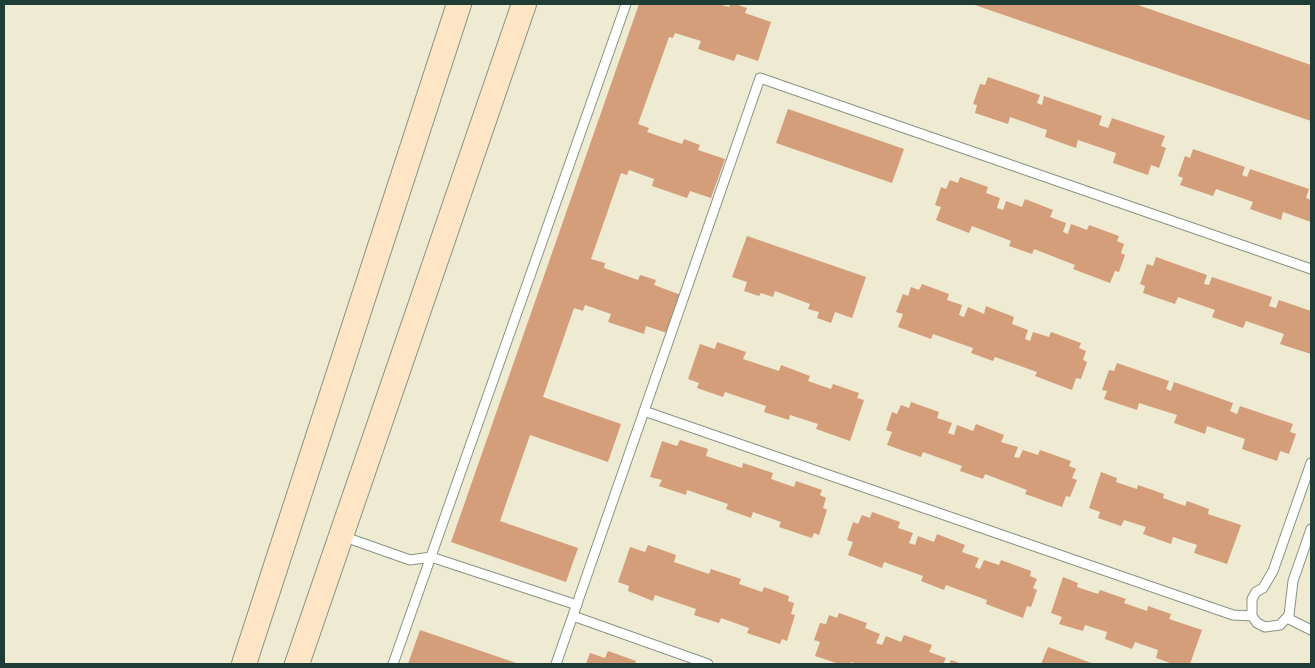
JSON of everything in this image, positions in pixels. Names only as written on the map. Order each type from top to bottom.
[{"type":"main road","points":[[244,664],[459,4]]},
{"type":"main road","points":[[298,664],[524,4]]},
{"type":"lane","points":[[393,664],[626,4]]},
{"type":"lane","points":[[556,664],[760,78],[1311,269]]},
{"type":"lane","points":[[644,411],[1233,615],[1252,616]]},
{"type":"lane","points":[[1311,462],[1273,571],[1263,588],[1256,592],[1252,600],[1250,607],[1252,616],[1257,623],[1265,627],[1280,625],[1287,618],[1291,608],[1293,581],[1311,529]]},
{"type":"lane","points":[[342,536],[410,560],[431,557],[577,605]]},
{"type":"lane","points":[[573,616],[708,664]]},
{"type":"lane","points":[[1287,618],[1311,630]]},
{"type":"building","points":[[639,4],[718,4],[729,7],[730,4],[735,4],[747,8],[745,13],[771,22],[758,61],[737,54],[734,61],[698,49],[701,41],[675,33],[673,38],[669,37],[638,124],[649,128],[647,132],[682,144],[684,139],[700,145],[698,150],[725,159],[711,198],[690,191],[687,198],[652,186],[654,179],[629,170],[627,175],[621,173],[591,259],[605,263],[604,268],[638,280],[640,275],[656,280],[654,285],[681,295],[667,333],[646,326],[644,334],[608,322],[611,314],[585,305],[583,311],[574,308],[543,397],[621,424],[608,462],[530,435],[500,521],[578,548],[566,582],[451,542]]},
{"type":"building","points":[[972,4],[1135,4],[1311,65],[1311,121]]},
{"type":"building","points":[[988,77],[1040,95],[1037,103],[1042,105],[1044,96],[1102,116],[1099,125],[1108,128],[1112,118],[1165,136],[1161,146],[1166,148],[1159,168],[1151,165],[1148,175],[1113,163],[1116,153],[1078,140],[1076,148],[1045,137],[1047,130],[1010,117],[1008,124],[975,113],[977,105],[973,104],[980,84],[985,85]]},
{"type":"building","points":[[788,109],[904,149],[892,183],[776,143]]},
{"type":"building","points":[[1193,149],[1245,167],[1242,175],[1247,177],[1250,169],[1309,189],[1306,198],[1311,200],[1311,222],[1283,212],[1281,220],[1250,209],[1253,202],[1216,189],[1213,196],[1180,185],[1183,178],[1178,176],[1185,156],[1190,158]]},
{"type":"building","points":[[960,177],[988,187],[986,193],[1000,198],[997,208],[1003,210],[1006,201],[1022,207],[1025,199],[1053,210],[1050,217],[1066,223],[1063,232],[1068,234],[1071,224],[1087,230],[1089,225],[1119,236],[1117,241],[1124,244],[1121,253],[1125,255],[1119,272],[1115,271],[1110,283],[1073,269],[1075,265],[1034,249],[1032,254],[1009,246],[1011,241],[972,226],[969,233],[936,220],[941,207],[935,205],[941,187],[946,189],[950,180],[958,183]]},
{"type":"building","points":[[747,236],[866,277],[852,318],[835,312],[831,323],[817,318],[819,312],[808,309],[810,304],[775,291],[773,297],[761,293],[759,296],[744,291],[747,282],[732,277]]},
{"type":"building","points":[[1156,257],[1207,275],[1204,284],[1209,285],[1212,277],[1272,297],[1269,306],[1276,308],[1279,300],[1311,311],[1311,354],[1280,344],[1284,334],[1246,321],[1243,328],[1212,317],[1215,310],[1178,297],[1175,304],[1143,293],[1145,286],[1140,284],[1147,264],[1153,266]]},
{"type":"building","points":[[922,284],[949,294],[947,300],[962,305],[959,315],[964,317],[968,307],[984,314],[986,306],[1014,317],[1012,324],[1028,330],[1025,339],[1030,341],[1033,332],[1049,337],[1051,332],[1081,343],[1079,348],[1086,351],[1083,360],[1087,362],[1081,379],[1076,378],[1072,390],[1035,376],[1037,372],[995,357],[993,361],[971,353],[973,348],[933,334],[931,339],[898,327],[903,314],[896,312],[903,294],[908,296],[911,287],[919,290]]},
{"type":"building","points":[[717,342],[746,352],[743,359],[779,371],[781,365],[810,376],[808,381],[831,389],[833,384],[859,393],[857,398],[864,400],[850,441],[816,429],[818,424],[790,415],[789,420],[764,412],[766,406],[725,392],[723,397],[697,388],[699,383],[688,379],[700,344],[715,349]]},
{"type":"building","points":[[1117,363],[1169,381],[1166,389],[1171,391],[1174,382],[1233,403],[1230,411],[1237,414],[1240,406],[1293,424],[1290,432],[1296,434],[1289,454],[1280,451],[1277,461],[1242,449],[1245,439],[1207,426],[1205,434],[1174,423],[1177,415],[1139,403],[1137,410],[1104,399],[1107,391],[1102,390],[1109,370],[1114,371]]},
{"type":"building","points":[[911,402],[939,412],[937,418],[952,423],[948,433],[954,435],[957,425],[973,431],[976,424],[1004,435],[1001,442],[1018,447],[1014,457],[1019,458],[1023,450],[1038,455],[1040,450],[1071,461],[1069,466],[1076,469],[1072,478],[1077,480],[1070,497],[1066,496],[1062,507],[1025,494],[1027,490],[985,474],[983,479],[960,471],[962,466],[923,452],[921,457],[887,445],[892,432],[886,430],[892,412],[897,414],[901,405],[909,408]]},
{"type":"building","points":[[680,440],[708,449],[706,456],[742,468],[743,463],[773,473],[771,479],[794,487],[796,481],[822,490],[820,495],[826,498],[823,508],[827,510],[819,535],[814,533],[812,538],[779,527],[781,522],[753,512],[751,518],[726,509],[728,504],[687,490],[686,495],[659,486],[662,480],[650,477],[662,441],[677,446]]},
{"type":"building","points":[[1101,472],[1117,478],[1116,482],[1137,489],[1138,485],[1164,494],[1163,498],[1185,506],[1187,501],[1209,509],[1208,514],[1241,525],[1227,564],[1194,553],[1197,545],[1173,537],[1171,544],[1143,534],[1146,527],[1124,520],[1121,526],[1098,518],[1100,512],[1089,508]]},
{"type":"building","points":[[872,512],[900,522],[898,528],[913,533],[909,543],[915,545],[918,536],[934,542],[937,534],[965,545],[962,552],[979,558],[975,567],[980,569],[984,560],[999,565],[1001,560],[1031,571],[1030,576],[1037,579],[1033,588],[1037,590],[1031,607],[1027,606],[1023,618],[986,604],[987,600],[946,585],[944,590],[921,581],[923,576],[884,562],[882,568],[848,555],[853,542],[847,540],[853,522],[858,524],[862,515],[870,518]]},
{"type":"building","points":[[648,545],[676,555],[674,562],[709,574],[711,569],[741,579],[739,584],[762,592],[764,587],[789,596],[788,601],[794,603],[791,614],[795,615],[787,641],[782,639],[780,644],[747,633],[749,628],[721,618],[719,623],[694,615],[696,609],[655,595],[653,601],[628,591],[629,586],[618,582],[630,547],[645,552]]},
{"type":"building","points":[[1063,577],[1078,583],[1077,587],[1098,594],[1100,590],[1126,599],[1124,603],[1147,611],[1148,606],[1171,614],[1169,619],[1202,630],[1190,664],[1173,664],[1156,658],[1158,650],[1135,642],[1132,649],[1105,639],[1107,632],[1085,625],[1083,631],[1059,624],[1062,617],[1051,613]]},
{"type":"building","points":[[839,613],[867,623],[865,628],[880,634],[876,643],[882,645],[886,636],[901,642],[904,635],[932,645],[929,652],[946,658],[943,664],[857,664],[851,662],[850,664],[839,664],[815,656],[820,642],[814,640],[820,623],[826,624],[829,615],[837,618]]},
{"type":"building","points":[[420,630],[519,664],[408,664]]},
{"type":"building","points":[[1048,647],[1094,664],[1041,664]]},
{"type":"building","points":[[608,651],[636,661],[635,664],[586,664],[590,653],[605,658]]},
{"type":"building","points":[[951,660],[962,664],[949,664]]}]
